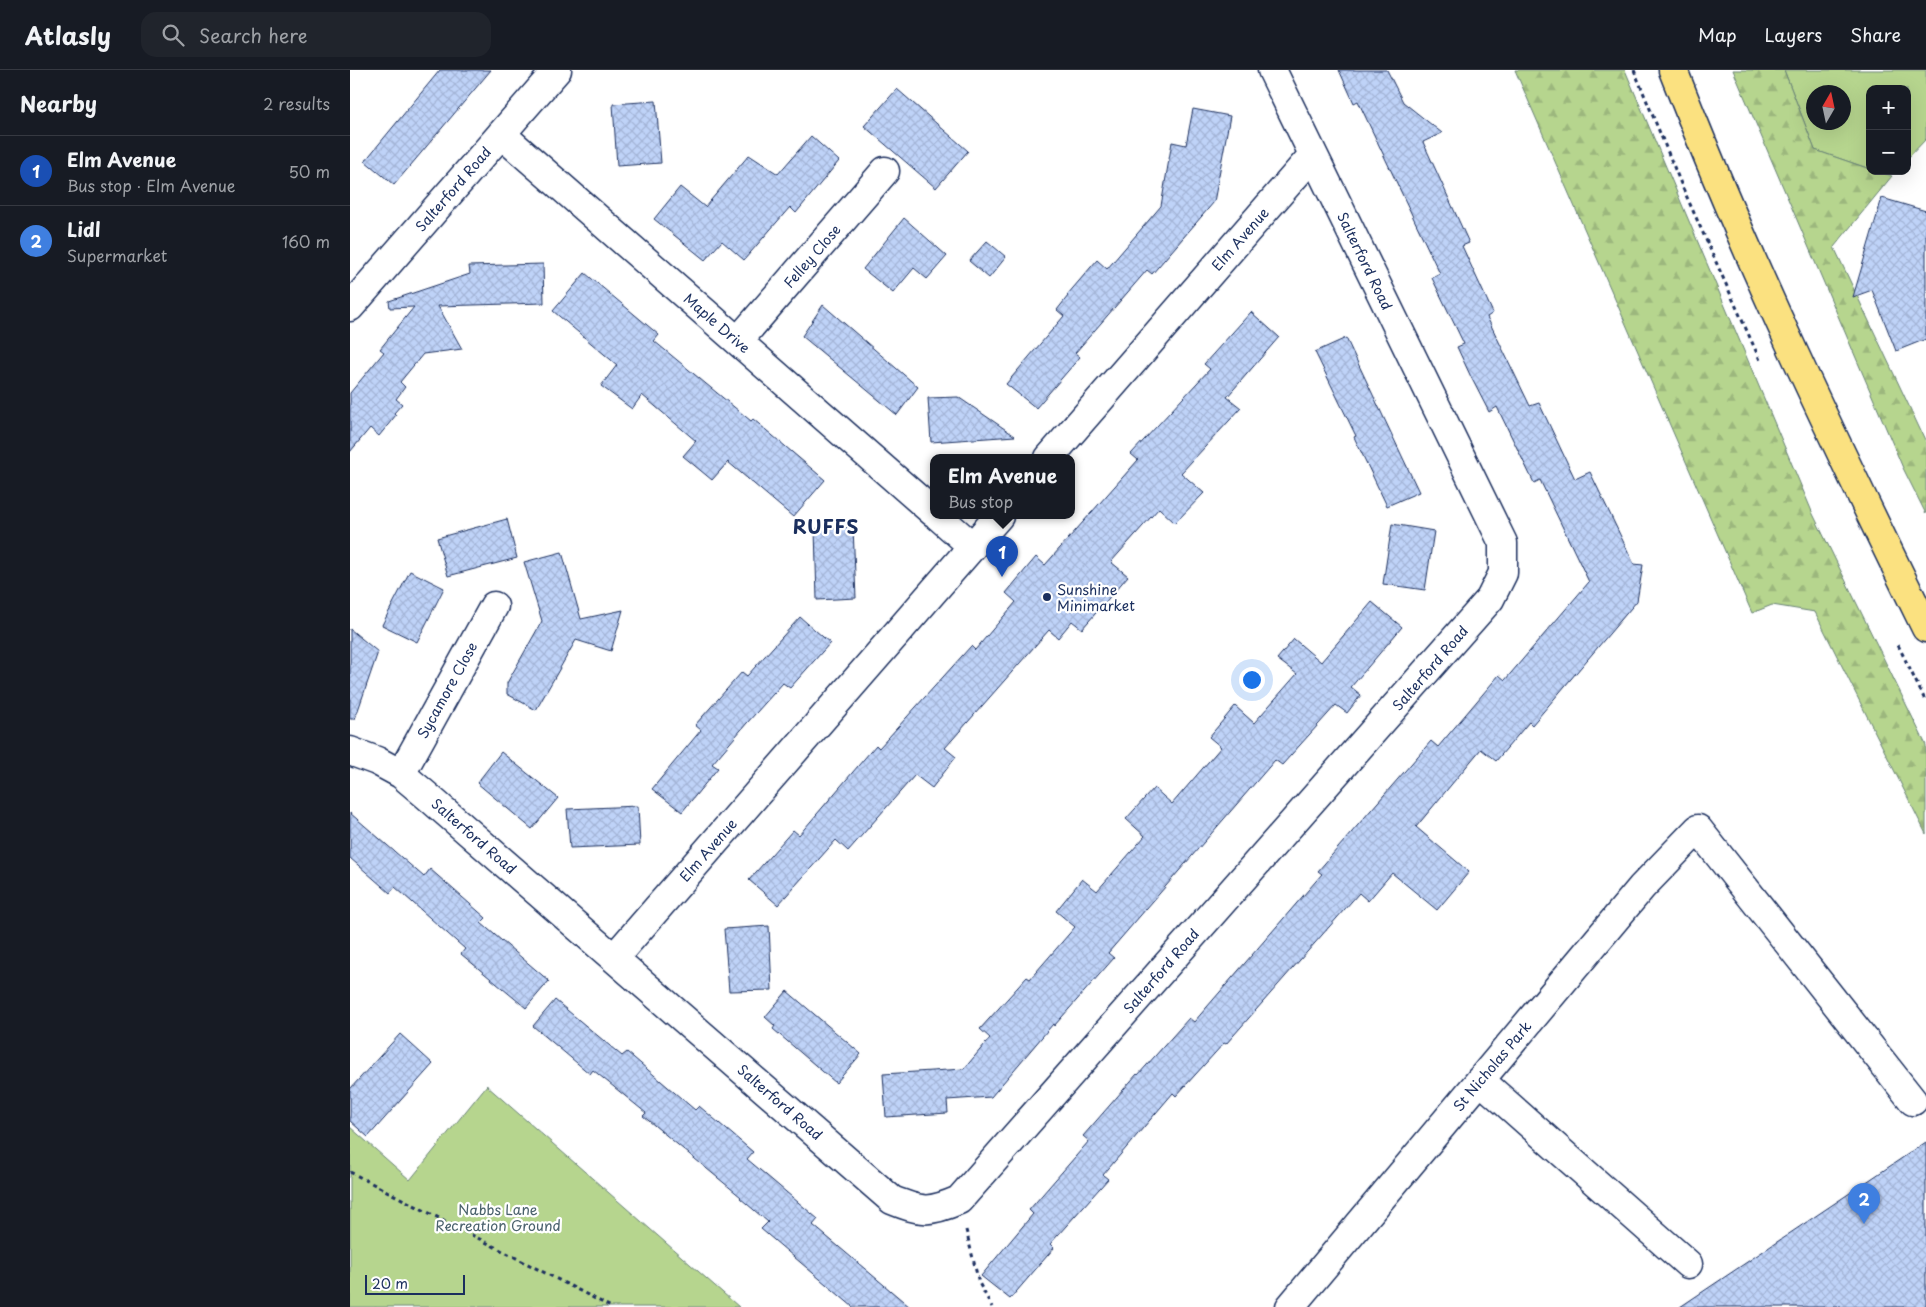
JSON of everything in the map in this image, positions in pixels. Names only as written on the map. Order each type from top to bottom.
[{"type":"main road","points":[[1673,70],[1707,157],[1836,445],[1926,628]]},
{"type":"street","name":"Salterford Road","points":[[350,307],[557,70]]},
{"type":"street","name":"Salterford Road","points":[[350,751],[377,761],[401,774],[892,1200],[917,1210],[938,1210],[959,1200],[1490,599],[1503,573],[1503,543],[1272,70]]},
{"type":"street","name":"Maple Drive","points":[[501,134],[930,509]]},
{"type":"street","name":"Elm Avenue","points":[[1052,454],[1313,155]]},
{"type":"street","name":"Felley Close","points":[[738,341],[885,171]]},
{"type":"street","points":[[941,519],[972,546]]},
{"type":"street","name":"Elm Avenue","points":[[614,958],[996,519]]},
{"type":"street","name":"Sycamore Close","points":[[401,774],[494,606]]},
{"type":"street","name":"St Nicholas Park","points":[[1294,1306],[1642,886],[1698,829],[1913,1101]]},
{"type":"street","points":[[1480,1080],[1688,1264]]},
{"type":"path","points":[[350,1172],[611,1307]]},
{"type":"path","points":[[959,1200],[979,1283],[992,1307]]},
{"type":"green space","points":[[1515,70],[1625,70],[1813,514],[1926,745],[1926,834],[1815,612],[1772,605],[1752,613]]},
{"type":"green space","points":[[1733,70],[1784,70],[1815,150],[1866,168],[1866,175],[1892,176],[1834,247],[1926,442],[1926,514],[1903,468]]},
{"type":"green space","points":[[1784,70],[1926,70],[1926,139],[1911,155],[1911,85],[1866,85],[1866,168],[1815,150],[1807,130],[1851,130],[1851,85],[1806,85],[1806,127]]},
{"type":"green space","name":"Nabbs Lane Recreation Ground","points":[[487,1085],[739,1307],[350,1307],[350,1127],[410,1180]]},
{"type":"building","points":[[440,70],[491,70],[394,185],[365,161]]},
{"type":"building","points":[[1339,70],[1387,70],[1403,102],[1442,133],[1423,142],[1469,243],[1462,246],[1493,313],[1487,317],[1530,406],[1539,403],[1575,479],[1590,472],[1634,564],[1643,565],[1637,601],[1532,725],[1529,722],[1496,761],[1481,749],[1416,827],[1469,872],[1437,910],[1392,873],[1368,901],[1359,893],[1226,1044],[1224,1043],[1176,1096],[1173,1093],[1103,1175],[1108,1179],[1050,1244],[1054,1248],[1010,1299],[981,1276],[1033,1214],[1029,1210],[1089,1141],[1083,1136],[1189,1018],[1194,1022],[1322,874],[1318,871],[1431,741],[1438,747],[1499,675],[1505,680],[1589,582],[1540,480],[1534,483],[1497,407],[1489,412],[1471,377],[1457,347],[1464,344],[1432,278],[1440,274],[1358,101],[1354,103]]},
{"type":"building","points":[[897,89],[968,151],[936,188],[864,126]]},
{"type":"building","points":[[656,101],[661,163],[617,166],[613,104]]},
{"type":"building","points":[[1193,109],[1230,116],[1214,202],[1152,274],[1147,270],[1075,353],[1080,357],[1036,408],[1006,384],[1064,316],[1057,310],[1067,295],[1097,260],[1107,269],[1161,206],[1172,142],[1186,145]]},
{"type":"building","points":[[811,136],[839,161],[796,213],[790,207],[744,260],[722,241],[705,260],[654,219],[680,187],[705,207],[749,155],[778,174]]},
{"type":"building","points":[[1882,198],[1926,211],[1926,339],[1896,351],[1872,290],[1853,297]]},
{"type":"building","points":[[904,218],[947,256],[927,279],[914,268],[893,293],[863,269]]},
{"type":"building","points":[[987,241],[1006,257],[989,278],[969,261]]},
{"type":"building","points":[[543,264],[544,303],[438,306],[462,349],[423,354],[400,382],[405,387],[396,399],[402,404],[394,413],[396,415],[379,436],[370,428],[350,452],[350,393],[384,352],[380,349],[414,307],[390,308],[389,301],[470,274],[469,266]]},
{"type":"building","points":[[585,273],[659,335],[654,341],[751,421],[753,419],[825,480],[793,517],[728,462],[712,480],[683,456],[696,441],[642,395],[632,409],[601,386],[617,365],[553,311]]},
{"type":"building","points":[[823,305],[918,387],[897,415],[802,336]]},
{"type":"building","points":[[1251,312],[1279,337],[1227,397],[1241,408],[1181,473],[1204,493],[1175,523],[1159,508],[1111,562],[1128,576],[1082,629],[1072,621],[1058,638],[1049,630],[945,748],[956,757],[932,788],[915,775],[848,851],[836,840],[778,905],[749,880],[793,830],[799,835],[876,745],[879,748],[971,646],[975,650],[1016,602],[1006,593],[1036,557],[1045,565],[1138,460],[1131,454],[1210,369],[1204,364]]},
{"type":"building","points":[[1346,338],[1419,492],[1387,506],[1354,437],[1356,436],[1315,352]]},
{"type":"building","points":[[958,397],[1015,436],[931,442],[928,398]]},
{"type":"building","points":[[507,519],[517,558],[448,576],[437,538]]},
{"type":"building","points":[[1392,524],[1434,531],[1425,590],[1383,584]]},
{"type":"building","points":[[853,527],[856,598],[817,600],[815,529]]},
{"type":"building","points":[[562,552],[581,619],[623,610],[611,651],[576,640],[536,710],[507,694],[507,683],[542,621],[524,562]]},
{"type":"building","points":[[410,571],[444,588],[417,642],[382,625]]},
{"type":"building","points":[[1372,602],[1402,627],[1351,687],[1361,695],[1347,713],[1336,705],[1282,765],[1275,760],[1108,953],[1114,958],[1054,1026],[1053,1024],[991,1097],[947,1100],[948,1113],[886,1117],[883,1074],[964,1069],[990,1038],[980,1029],[1027,977],[1030,979],[1075,927],[1056,911],[1082,879],[1097,891],[1145,836],[1126,819],[1154,788],[1172,804],[1221,747],[1209,737],[1235,706],[1254,723],[1297,674],[1277,659],[1294,639],[1321,662]]},
{"type":"building","points":[[800,617],[830,643],[790,688],[783,683],[747,723],[712,764],[718,768],[682,812],[652,789],[701,730],[695,725],[742,672],[747,676]]},
{"type":"building","points":[[350,629],[378,652],[355,719],[350,719]]},
{"type":"building","points":[[501,752],[558,798],[532,829],[477,783]]},
{"type":"building","points":[[638,806],[640,845],[570,848],[567,809]]},
{"type":"building","points":[[350,813],[424,877],[430,869],[486,918],[481,923],[549,981],[526,1008],[461,954],[465,949],[395,887],[390,893],[350,858]]},
{"type":"building","points":[[769,926],[772,990],[729,991],[724,929]]},
{"type":"building","points":[[787,991],[861,1054],[836,1083],[773,1029],[775,1026],[765,1017]]},
{"type":"building","points":[[555,1000],[622,1056],[627,1052],[695,1110],[699,1106],[753,1152],[747,1159],[818,1219],[813,1225],[910,1307],[853,1307],[761,1229],[768,1222],[741,1197],[643,1116],[646,1113],[593,1070],[590,1074],[533,1026]]},
{"type":"building","points":[[400,1034],[433,1064],[368,1137],[350,1121],[350,1089]]},
{"type":"building","points":[[1926,1142],[1926,1307],[1680,1307]]},
{"type":"place","name":"Elm Avenue","points":[[1002,577]]},
{"type":"place","name":"Sunshine Minimarket","points":[[1047,597]]},
{"type":"place","name":"Lidl","points":[[1864,1224]]},
{"type":"district","name":"RUFFS","points":[[826,526]]}]
